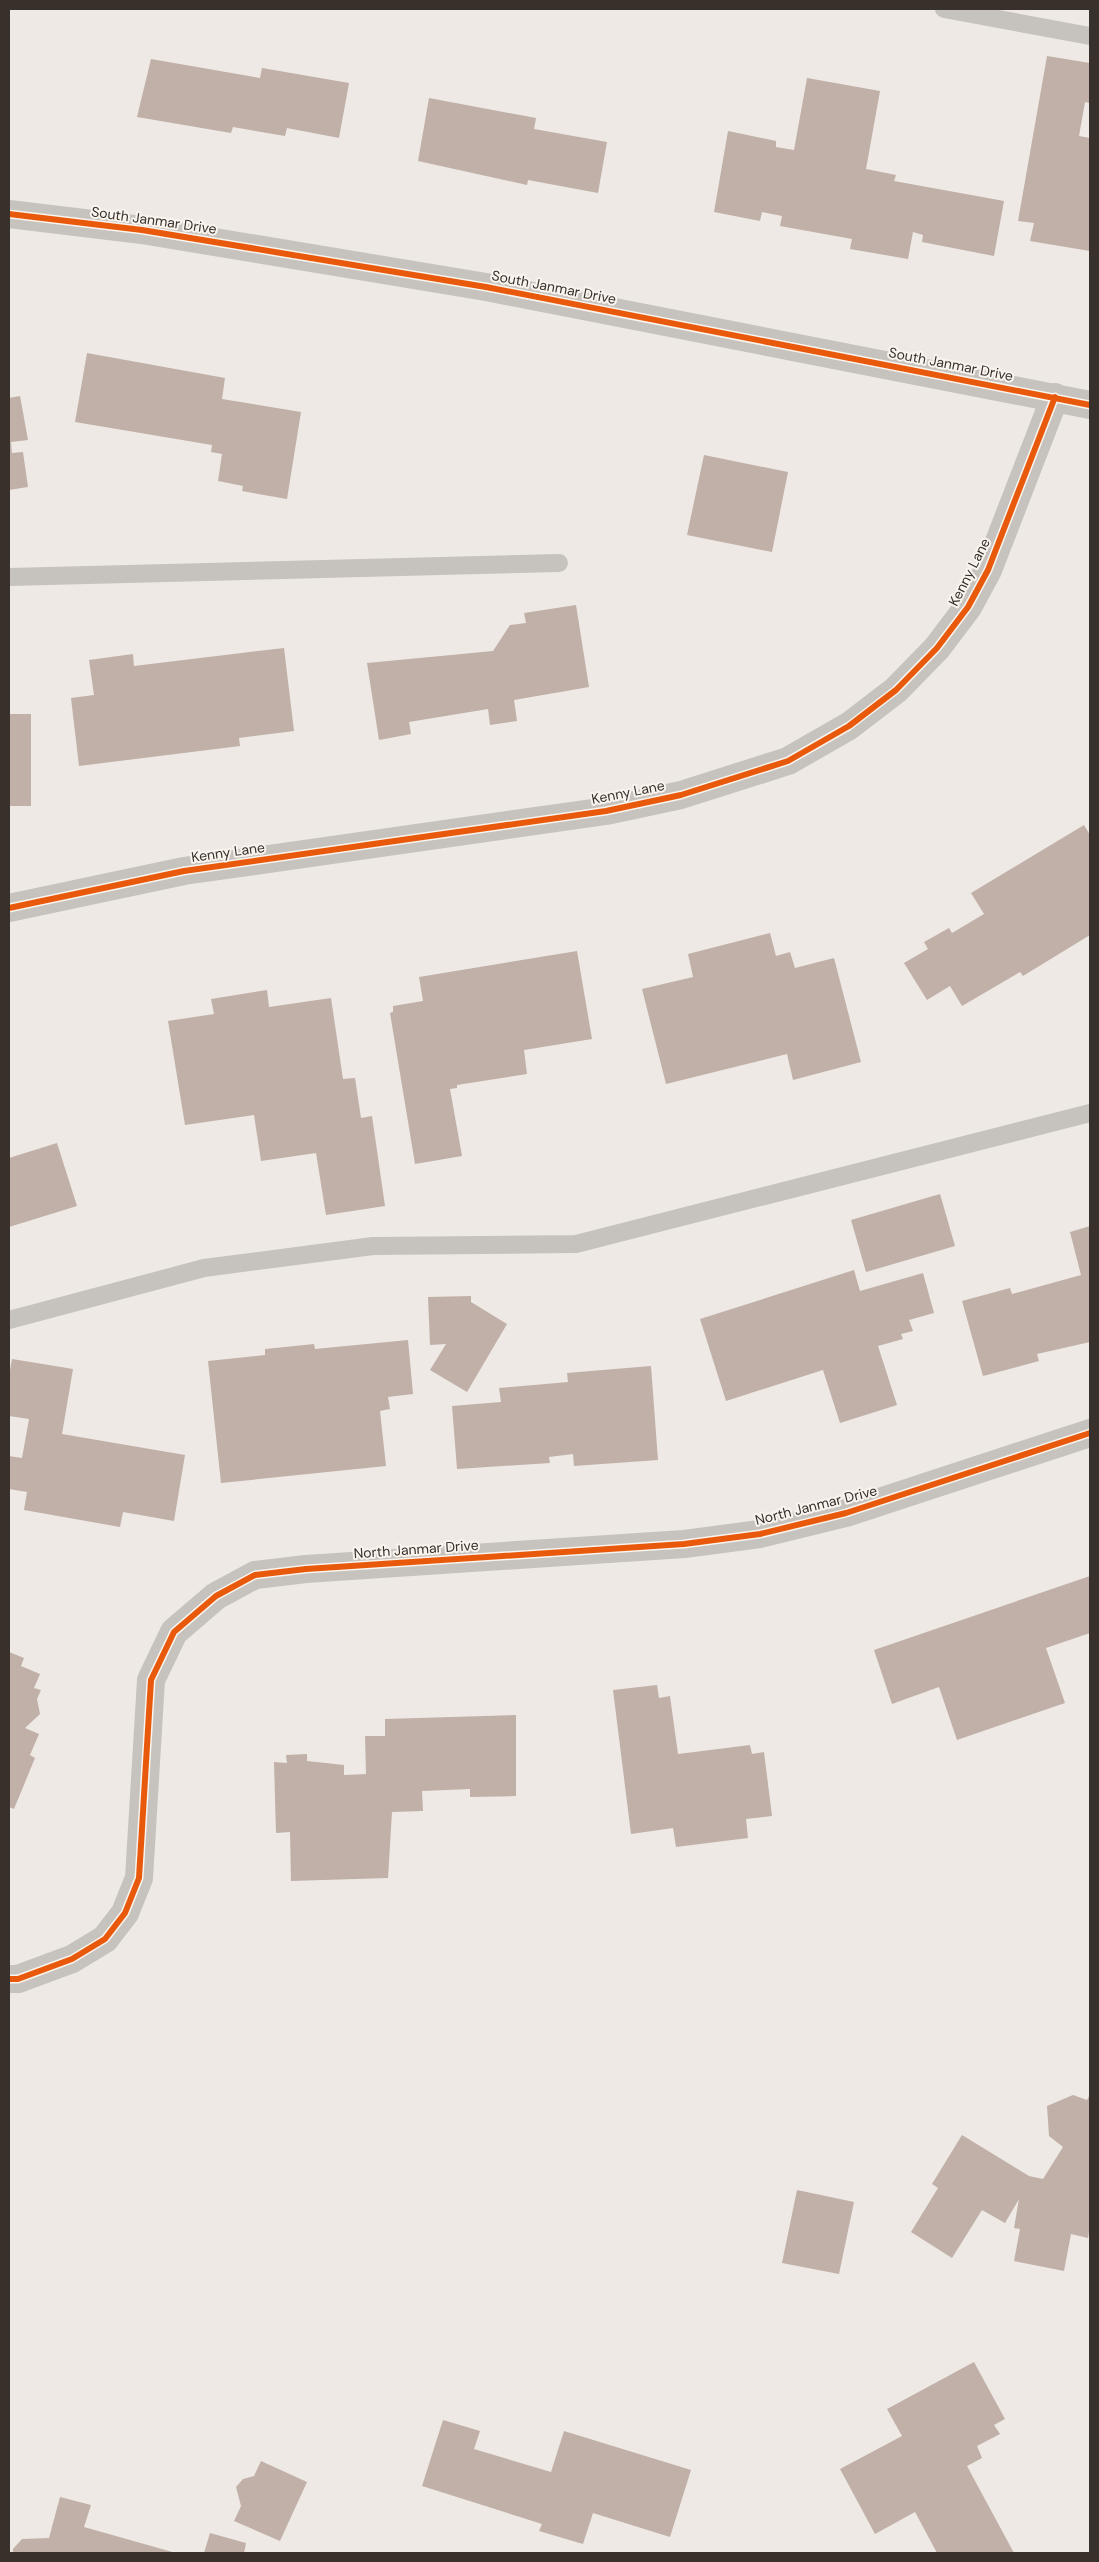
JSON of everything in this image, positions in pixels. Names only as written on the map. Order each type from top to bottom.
[{"type":"street","name":"South Janmar Drive","points":[[9,214],[142,230],[486,286],[1090,405]]},
{"type":"street","name":"Kenny Lane","points":[[9,908],[184,872],[606,811],[681,795],[788,761],[849,726],[896,690],[937,648],[968,607],[988,570],[1055,397]]},
{"type":"street","name":"North Janmar Drive","points":[[9,1979],[18,1979],[72,1959],[104,1939],[125,1912],[139,1878],[151,1680],[174,1632],[216,1596],[256,1575],[306,1569],[684,1544],[760,1534],[846,1513],[1090,1433]]},
{"type":"lane","points":[[944,9],[1090,36]]},
{"type":"lane","points":[[9,577],[559,562]]},
{"type":"lane","points":[[9,1320],[204,1268],[373,1246],[576,1244],[1090,1113]]},
{"type":"building","points":[[1047,56],[1090,63],[1090,103],[1085,102],[1079,136],[1090,138],[1090,251],[1030,241],[1034,223],[1018,221]]},
{"type":"building","points":[[151,59],[260,78],[262,68],[349,83],[339,138],[287,128],[285,136],[233,127],[231,133],[137,117]]},
{"type":"building","points":[[807,78],[880,91],[866,169],[896,175],[894,181],[1004,201],[994,256],[922,242],[923,235],[913,232],[908,259],[850,249],[852,239],[780,226],[782,216],[762,212],[760,221],[714,212],[728,131],[776,141],[776,147],[794,150]]},
{"type":"building","points":[[429,98],[536,118],[534,129],[607,142],[598,193],[528,180],[527,185],[418,161]]},
{"type":"building","points":[[87,353],[225,378],[222,399],[301,412],[287,499],[242,491],[243,486],[218,481],[222,454],[211,452],[212,445],[75,422]]},
{"type":"building","points":[[20,396],[28,440],[11,442],[12,453],[23,452],[28,487],[9,490],[9,398]]},
{"type":"building","points":[[704,455],[788,472],[772,552],[687,535]]},
{"type":"building","points":[[576,605],[589,687],[514,700],[517,721],[490,725],[488,709],[409,722],[411,734],[379,740],[367,663],[493,651],[510,625],[526,623],[524,613]]},
{"type":"building","points":[[284,648],[294,731],[239,738],[240,746],[79,766],[71,698],[94,695],[89,660],[133,654],[134,666]]},
{"type":"building","points":[[9,714],[31,714],[31,806],[9,806]]},
{"type":"building","points":[[1084,825],[1090,835],[1090,935],[1023,976],[1020,972],[962,1006],[950,986],[927,1000],[904,963],[928,949],[924,942],[949,928],[952,933],[984,914],[971,893]]},
{"type":"building","points":[[770,933],[776,956],[790,952],[795,968],[834,958],[861,1062],[793,1080],[787,1054],[666,1084],[642,989],[693,977],[688,954]]},
{"type":"building","points":[[577,951],[592,1039],[524,1050],[527,1074],[457,1085],[457,1088],[450,1089],[462,1156],[415,1164],[390,1013],[393,1012],[393,1006],[423,1001],[419,977]]},
{"type":"building","points":[[267,990],[269,1007],[331,998],[343,1079],[355,1078],[361,1118],[372,1116],[385,1206],[326,1215],[316,1153],[261,1161],[254,1115],[185,1125],[168,1021],[214,1014],[211,999]]},
{"type":"building","points":[[57,1143],[77,1206],[9,1227],[9,1158]]},
{"type":"building","points":[[940,1194],[955,1246],[866,1272],[851,1220]]},
{"type":"building","points":[[1090,1226],[1090,1342],[1037,1354],[1039,1361],[983,1376],[962,1301],[1010,1288],[1012,1294],[1081,1275],[1070,1232]]},
{"type":"building","points":[[854,1270],[860,1291],[923,1273],[934,1313],[909,1320],[913,1331],[901,1334],[903,1339],[878,1346],[897,1405],[840,1423],[823,1370],[726,1401],[700,1319]]},
{"type":"building","points":[[471,1296],[471,1302],[507,1324],[467,1392],[430,1370],[446,1344],[430,1345],[428,1297]]},
{"type":"building","points":[[408,1340],[413,1394],[388,1397],[390,1409],[380,1411],[386,1466],[221,1483],[208,1361],[265,1355],[265,1349],[314,1344],[315,1349]]},
{"type":"building","points":[[12,1359],[73,1369],[62,1434],[185,1455],[174,1521],[123,1512],[120,1527],[24,1510],[27,1492],[9,1489],[9,1456],[22,1458],[29,1419],[9,1416],[9,1376]]},
{"type":"building","points":[[651,1366],[658,1460],[574,1466],[573,1454],[549,1457],[550,1463],[457,1469],[452,1406],[501,1402],[499,1388],[568,1382],[567,1373]]},
{"type":"building","points":[[1090,1576],[1090,1633],[1046,1648],[1065,1703],[957,1740],[939,1687],[892,1704],[874,1650]]},
{"type":"building","points":[[9,1652],[24,1658],[21,1666],[40,1674],[34,1688],[41,1690],[37,1699],[40,1714],[25,1728],[39,1734],[30,1755],[35,1758],[14,1809],[9,1807]]},
{"type":"building","points":[[657,1685],[659,1698],[670,1696],[678,1754],[750,1745],[752,1754],[764,1752],[772,1816],[746,1819],[748,1838],[676,1847],[673,1828],[631,1834],[613,1690]]},
{"type":"building","points":[[516,1715],[516,1796],[470,1797],[470,1789],[422,1791],[423,1811],[392,1812],[388,1878],[291,1881],[290,1832],[276,1833],[274,1762],[287,1763],[286,1755],[307,1754],[307,1761],[344,1765],[344,1775],[366,1774],[365,1736],[385,1736],[385,1719]]},
{"type":"building","points":[[1090,2094],[1090,2225],[1088,2238],[1071,2234],[1064,2271],[1014,2261],[1020,2229],[1014,2228],[1019,2199],[1005,2223],[982,2210],[952,2258],[911,2232],[938,2188],[932,2184],[962,2135],[1029,2176],[1043,2179],[1063,2147],[1049,2136],[1047,2106],[1073,2095],[1087,2100]]},
{"type":"building","points":[[797,2190],[854,2202],[839,2274],[782,2263]]},
{"type":"building","points":[[974,2362],[1005,2419],[994,2425],[1000,2434],[977,2446],[982,2458],[967,2466],[1014,2553],[937,2553],[915,2512],[875,2534],[840,2469],[902,2436],[887,2409]]},
{"type":"building","points":[[443,2420],[480,2431],[474,2449],[551,2472],[564,2431],[691,2470],[670,2537],[593,2513],[583,2544],[539,2531],[542,2524],[422,2486]]},
{"type":"building","points":[[261,2461],[307,2482],[280,2541],[234,2521],[241,2506],[236,2487],[243,2479],[254,2476]]},
{"type":"building","points":[[60,2497],[91,2505],[84,2527],[176,2553],[13,2553],[13,2549],[22,2539],[49,2538]]},
{"type":"building","points":[[210,2533],[246,2543],[244,2553],[204,2553]]},
{"type":"cycle path","points":[[9,214],[142,230],[486,287],[1090,405]]},
{"type":"cycle path","points":[[9,908],[184,871],[606,811],[681,795],[788,761],[849,726],[896,690],[937,648],[968,607],[988,570],[1055,397]]},
{"type":"cycle path","points":[[9,1979],[18,1979],[72,1959],[105,1939],[125,1913],[139,1878],[151,1680],[174,1632],[216,1596],[255,1575],[306,1569],[684,1544],[760,1534],[846,1513],[1090,1433]]}]
